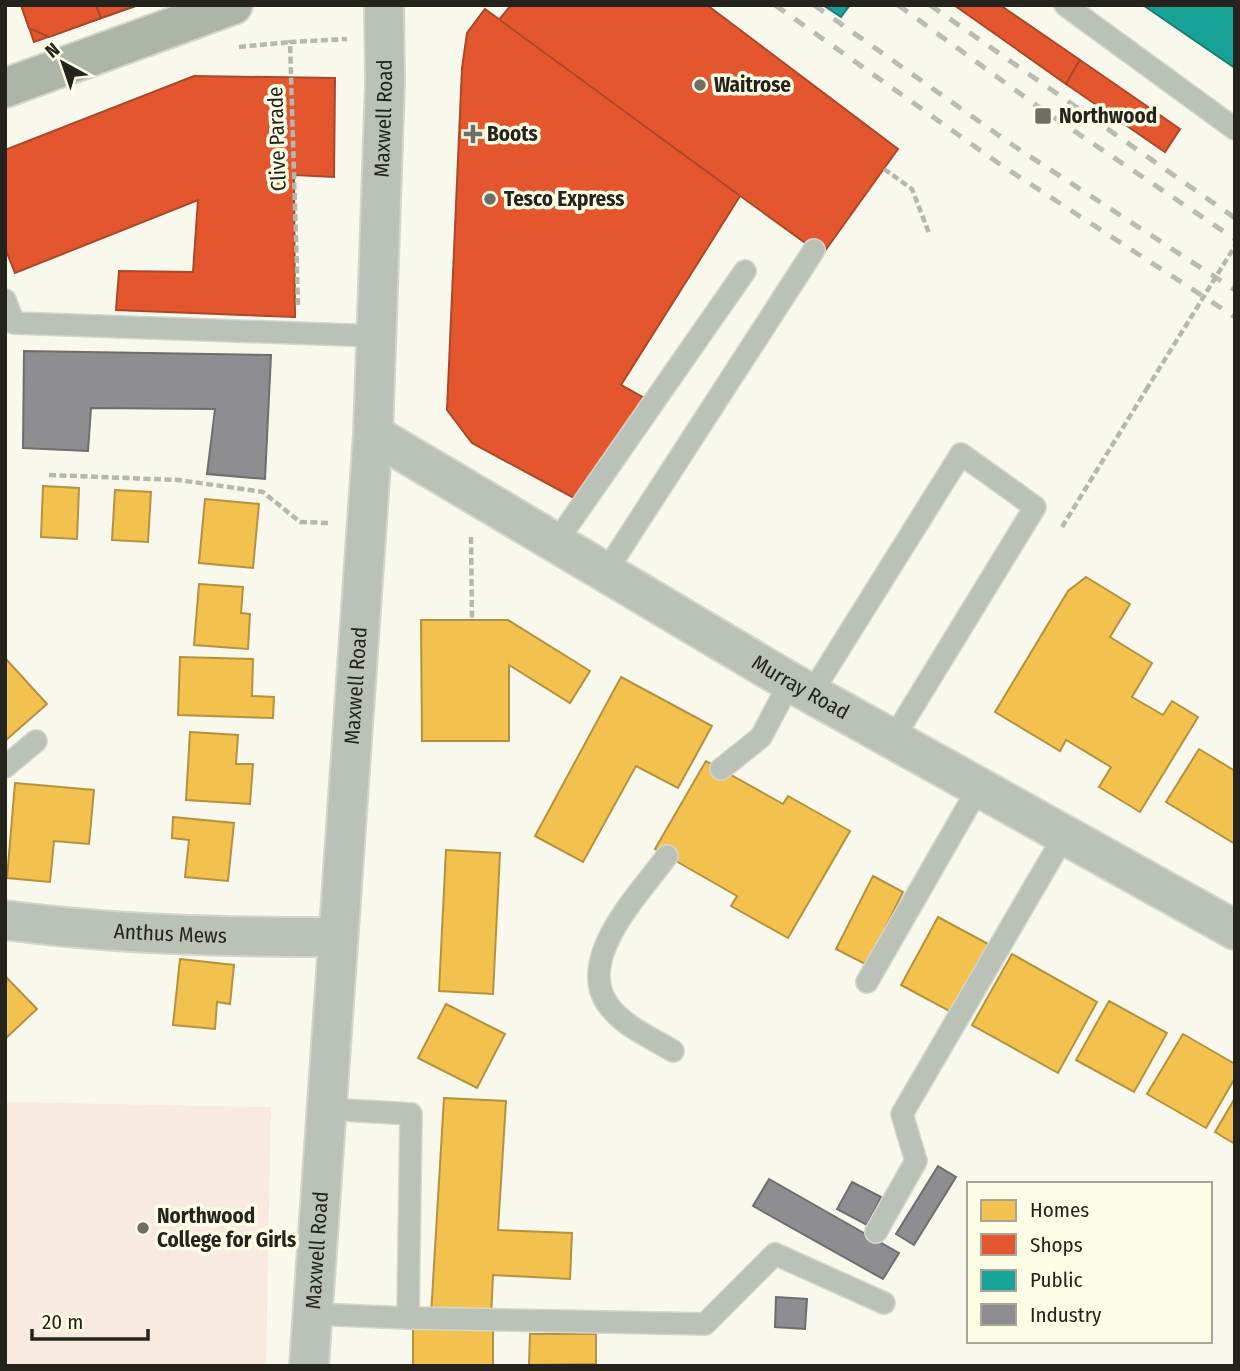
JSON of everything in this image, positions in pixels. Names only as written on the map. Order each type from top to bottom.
[{"type":"main road","points":[[7,83],[233,5]]},
{"type":"street","name":"Maxwell Road","points":[[309,1366],[373,434],[385,21]]},
{"type":"street","name":"Murray Road","points":[[373,434],[557,541],[605,573],[800,688],[1235,930]]},
{"type":"street","name":"Anthus Mews","points":[[5,920],[64,928],[212,937],[338,937]]},
{"type":"lane","points":[[1065,5],[1235,130]]},
{"type":"lane","points":[[605,573],[814,250]]},
{"type":"lane","points":[[557,541],[745,271]]},
{"type":"lane","points":[[5,300],[14,323],[299,331],[377,336]]},
{"type":"lane","points":[[720,769],[761,737],[800,688],[961,454],[1035,508],[894,739]]},
{"type":"lane","points":[[5,766],[36,741]]},
{"type":"lane","points":[[867,982],[979,788]]},
{"type":"lane","points":[[876,1232],[916,1161],[902,1114],[1064,836]]},
{"type":"lane","points":[[667,856],[608,936],[599,962],[600,984],[605,1002],[617,1016],[673,1051]]},
{"type":"lane","points":[[328,1109],[411,1114],[408,1318]]},
{"type":"lane","points":[[313,1314],[705,1324],[775,1254],[884,1303]]},
{"type":"path","name":"Clive Parade","points":[[299,331],[290,43],[385,21]]},
{"type":"path","points":[[884,169],[912,189],[929,233]]},
{"type":"path","points":[[1094,476],[1235,246]]},
{"type":"path","points":[[49,475],[179,480],[263,492],[300,522],[367,525]]},
{"type":"path","points":[[470,491],[472,620]]},
{"type":"shaded area","name":"Northwood College for Girls","points":[[5,1102],[271,1107],[266,1366],[5,1366]]},
{"type":"building: Homes","points":[[43,486],[79,488],[77,539],[41,537]]},
{"type":"building: Homes","points":[[115,490],[151,492],[148,542],[112,540]]},
{"type":"building: Homes","points":[[205,499],[259,504],[253,568],[199,563]]},
{"type":"building: Homes","points":[[1086,577],[1130,604],[1110,637],[1152,663],[1132,697],[1163,715],[1172,701],[1198,717],[1140,812],[1099,787],[1111,767],[1066,740],[1060,751],[995,712],[1068,591]]},
{"type":"building: Homes","points":[[199,584],[243,587],[241,613],[250,614],[248,649],[194,645]]},
{"type":"building: Homes","points":[[421,620],[508,620],[590,671],[570,703],[509,665],[509,741],[422,741]]},
{"type":"building: Homes","points":[[180,657],[253,659],[252,696],[274,697],[273,718],[178,715]]},
{"type":"building: Homes","points":[[5,658],[47,704],[5,741]]},
{"type":"building: Homes","points":[[621,677],[712,726],[678,788],[636,766],[583,862],[535,836]]},
{"type":"building: Homes","points":[[190,732],[238,735],[236,764],[253,764],[250,804],[186,800]]},
{"type":"building: Homes","points":[[1199,749],[1235,771],[1235,844],[1166,802]]},
{"type":"building: Homes","points":[[706,761],[783,804],[788,796],[850,831],[788,938],[731,906],[737,896],[655,849]]},
{"type":"building: Homes","points":[[15,783],[94,790],[89,844],[54,841],[50,882],[7,878]]},
{"type":"building: Homes","points":[[173,817],[234,823],[228,881],[185,877],[189,840],[172,838]]},
{"type":"building: Homes","points":[[446,850],[500,853],[493,994],[439,991]]},
{"type":"building: Homes","points":[[873,876],[903,892],[867,965],[836,949]]},
{"type":"building: Homes","points":[[938,917],[990,945],[953,1013],[901,985]]},
{"type":"building: Homes","points":[[1012,954],[1097,1002],[1058,1073],[972,1025]]},
{"type":"building: Homes","points":[[180,959],[234,965],[230,1004],[217,1002],[215,1029],[173,1025]]},
{"type":"building: Homes","points":[[5,976],[37,1009],[5,1039]]},
{"type":"building: Homes","points":[[1109,1001],[1167,1033],[1134,1092],[1076,1060]]},
{"type":"building: Homes","points":[[446,1004],[505,1034],[477,1088],[418,1058]]},
{"type":"building: Homes","points":[[1183,1034],[1235,1064],[1235,1078],[1206,1128],[1147,1094]]},
{"type":"building: Homes","points":[[444,1098],[506,1101],[498,1230],[572,1233],[570,1279],[493,1275],[491,1318],[431,1315]]},
{"type":"building: Homes","points":[[1235,1098],[1235,1144],[1215,1132]]},
{"type":"building: Homes","points":[[413,1322],[493,1322],[493,1366],[413,1366]]},
{"type":"building: Homes","points":[[530,1334],[596,1334],[596,1364],[529,1365]]},
{"type":"building: Shops","points":[[21,5],[138,5],[34,42]]},
{"type":"building: Shops","points":[[21,5],[96,5],[101,18],[49,37],[29,28]]},
{"type":"building: Shops","points":[[96,5],[138,5],[101,18]]},
{"type":"building: Shops","name":"Waitrose","points":[[511,5],[707,5],[898,149],[822,255],[498,21]]},
{"type":"building: Shops","points":[[954,5],[1000,5],[1080,60],[1066,84]]},
{"type":"building: Shops","points":[[485,9],[740,196],[621,385],[650,401],[583,503],[472,443],[447,410],[462,68],[467,33]]},
{"type":"building: Shops","points":[[1080,60],[1180,129],[1165,152],[1066,84]]},
{"type":"building: Shops","points":[[194,76],[335,78],[334,177],[294,175],[295,317],[116,310],[119,271],[193,272],[198,200],[15,273],[5,248],[5,150]]},
{"type":"building: Public","points":[[823,5],[850,5],[841,17]]},
{"type":"building: Public","points":[[1143,5],[1235,5],[1235,68]]},
{"type":"building: Industry","points":[[24,351],[271,355],[265,479],[207,474],[215,409],[91,408],[88,451],[23,448]]},
{"type":"building: Industry","points":[[938,1166],[956,1177],[914,1245],[896,1234]]},
{"type":"building: Industry","points":[[769,1179],[899,1253],[883,1279],[753,1206]]},
{"type":"building: Industry","points":[[852,1182],[881,1197],[867,1225],[837,1209]]},
{"type":"building: Industry","points":[[776,1297],[807,1299],[805,1329],[775,1327]]},
{"type":"railway","points":[[775,5],[1001,165],[1235,317]]},
{"type":"railway","points":[[814,5],[1014,146],[1235,290]]},
{"type":"railway","points":[[898,5],[1040,108],[1235,239]]},
{"type":"railway","points":[[930,5],[1235,218]]},
{"type":"place","name":"Waitrose","points":[[700,85]]},
{"type":"place","name":"Northwood","points":[[1043,116]]},
{"type":"place","name":"Boots","points":[[473,134]]},
{"type":"place","name":"Tesco Express","points":[[490,199]]},
{"type":"place","name":"Northwood College for Girls","points":[[143,1228]]}]
